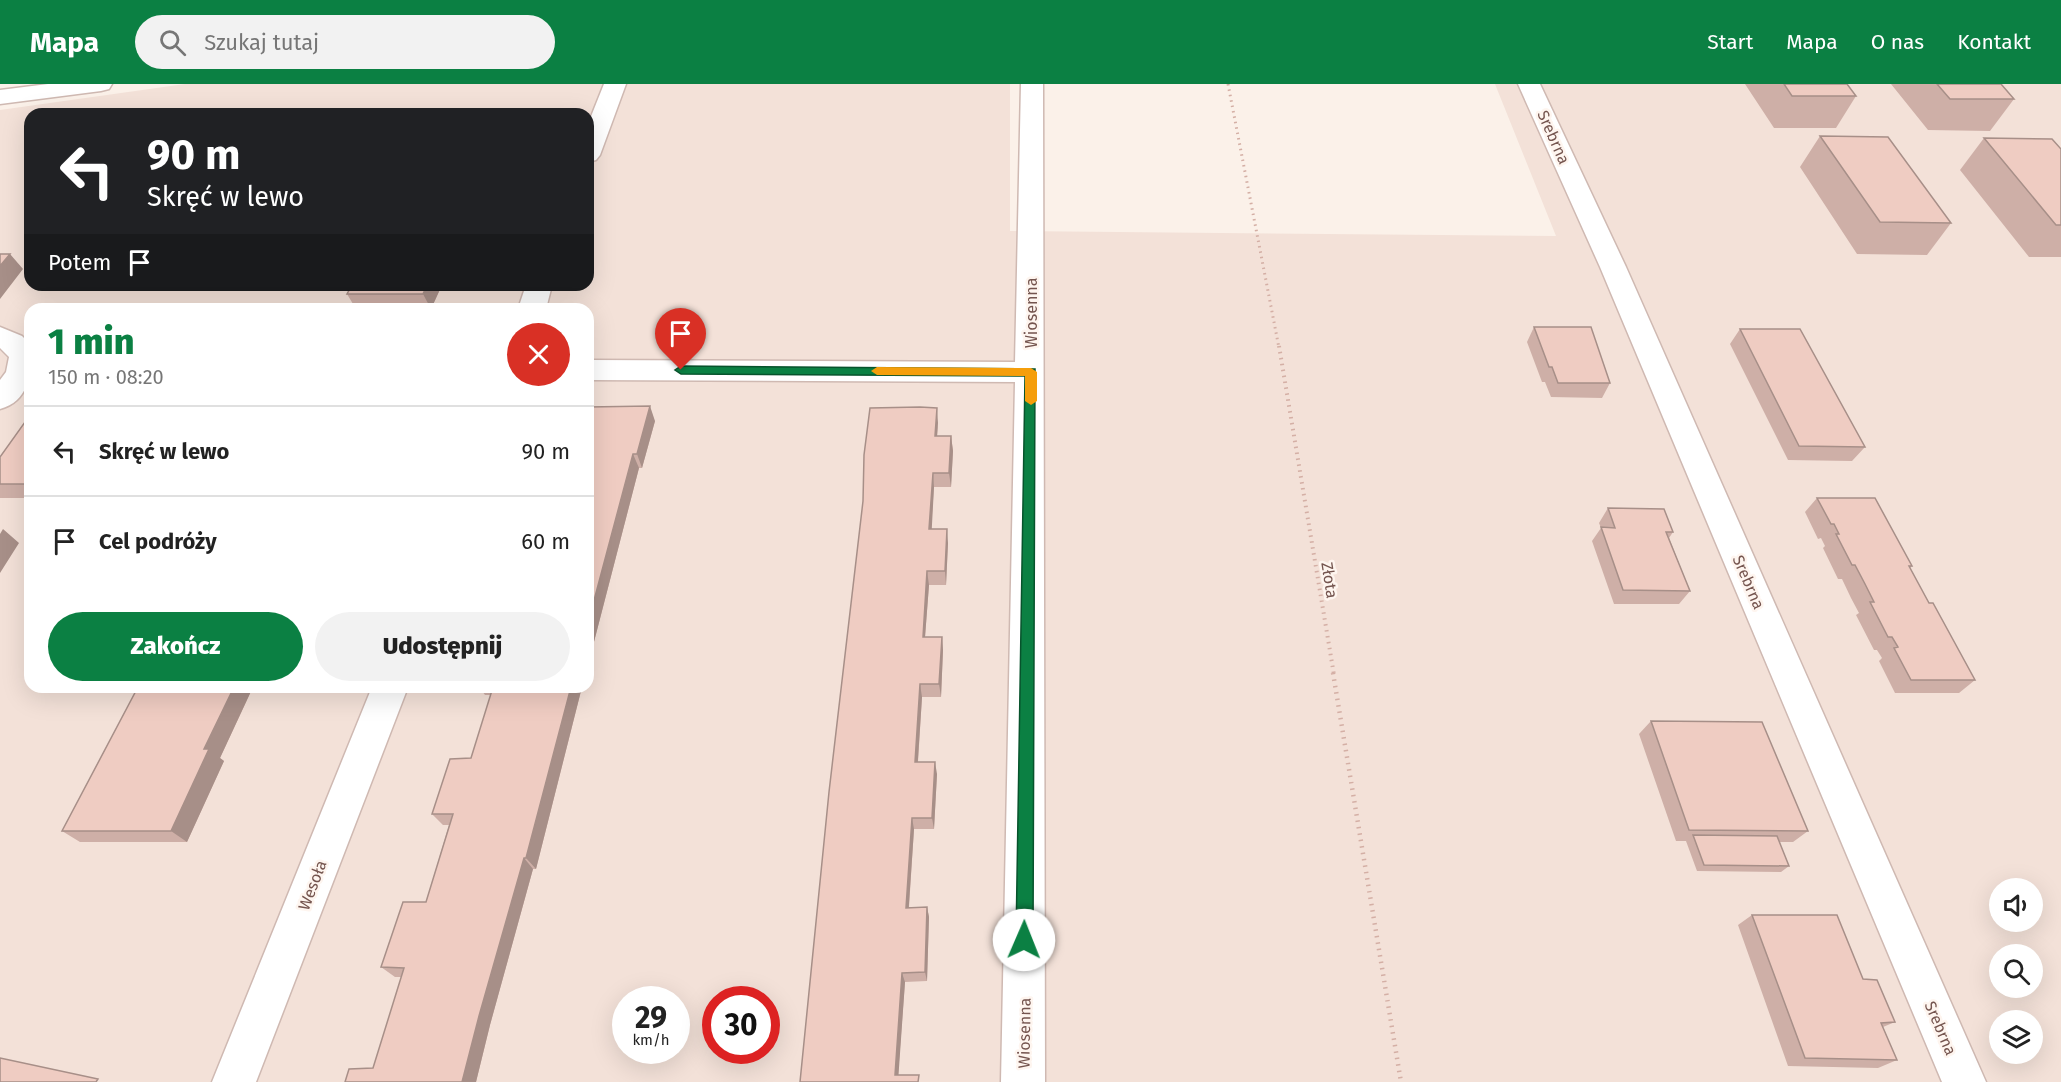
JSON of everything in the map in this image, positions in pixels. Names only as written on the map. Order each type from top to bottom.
[{"type":"street","points":[[0,97],[101,84]]},
{"type":"street","points":[[594,139],[615,84]]},
{"type":"street","name":"Wiosenna","points":[[1023,1082],[1032,84]]},
{"type":"street","name":"Srebrna","points":[[1529,84],[1617,278],[1964,1082]]},
{"type":"street","points":[[0,336],[15,343],[23,353],[23,367],[15,383],[0,399]]},
{"type":"street","points":[[594,370],[1031,372]]},
{"type":"street","name":"Wesoła","points":[[234,1082],[388,693]]},
{"type":"path","name":"Złota","points":[[1228,84],[1276,328],[1401,1082]]},
{"type":"shaded area","points":[[185,84],[1010,84],[1010,231],[1556,236],[1495,84],[2061,84],[2061,1082],[0,1082],[0,110]]},
{"type":"building","points":[[1784,84],[1847,84],[1856,96],[1792,96]]},
{"type":"building","points":[[1937,84],[2001,84],[2014,99],[1950,99]]},
{"type":"building","points":[[1820,136],[1888,137],[1951,223],[1880,222]]},
{"type":"building","points":[[1984,138],[2052,139],[2061,149],[2061,225],[2056,225]]},
{"type":"building","points":[[0,254],[10,254],[0,266]]},
{"type":"building","points":[[349,291],[424,291],[423,294],[347,294]]},
{"type":"building","points":[[1534,327],[1591,327],[1610,383],[1558,383],[1552,367],[1549,367]]},
{"type":"building","points":[[1740,329],[1800,329],[1865,447],[1799,446]]},
{"type":"building","points":[[650,406],[637,454],[633,454],[594,600],[594,407]]},
{"type":"building","points":[[870,408],[937,408],[935,436],[951,436],[949,473],[933,473],[929,529],[947,529],[945,571],[927,571],[923,637],[942,637],[939,684],[920,684],[915,762],[935,762],[932,818],[912,818],[906,908],[927,907],[925,972],[902,973],[895,1075],[919,1075],[918,1082],[800,1082],[829,792],[863,501],[864,455]]},
{"type":"building","points":[[24,423],[24,484],[0,484],[0,457]]},
{"type":"building","points":[[1817,498],[1875,498],[1912,566],[1909,566],[1929,603],[1933,603],[1975,680],[1911,680],[1894,648],[1898,647],[1892,637],[1888,637],[1870,602],[1874,602],[1865,584],[1855,565],[1852,565],[1836,534],[1839,534],[1834,524],[1831,524]]},
{"type":"building","points":[[1608,508],[1664,509],[1673,532],[1666,532],[1690,591],[1623,590],[1601,527],[1615,528]]},
{"type":"building","points":[[135,693],[231,693],[204,749],[209,749],[171,831],[62,831]]},
{"type":"building","points":[[491,693],[569,693],[526,858],[524,858],[462,1082],[345,1082],[349,1069],[373,1068],[404,968],[381,967],[403,902],[426,902],[453,814],[432,814],[450,759],[471,758]]},
{"type":"building","points":[[1651,721],[1762,722],[1808,831],[1689,830]]},
{"type":"building","points":[[1693,835],[1777,836],[1789,866],[1704,865]]},
{"type":"building","points":[[1752,915],[1837,915],[1863,979],[1877,980],[1895,1022],[1881,1023],[1897,1060],[1805,1058]]},
{"type":"building","points":[[0,1058],[98,1079],[96,1082],[0,1082]]},
{"type":"slow traffic","points":[[877,371],[1031,372],[1031,401]]},
{"type":"route","points":[[681,370],[1031,372],[1024,940]]}]
